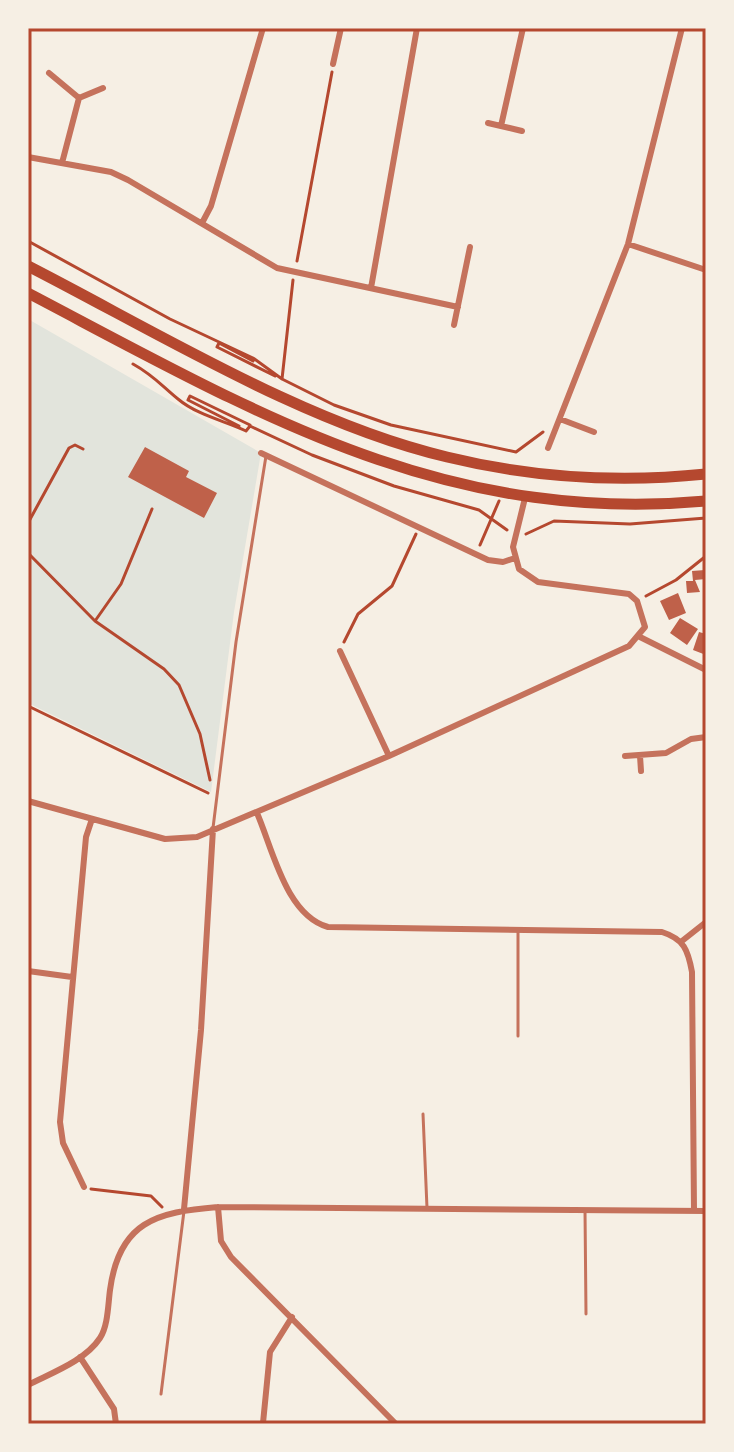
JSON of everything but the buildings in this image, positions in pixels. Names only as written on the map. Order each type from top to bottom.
[{"type":"highway","points":[[28,266],[298,404],[370,433],[445,457],[530,473],[590,479],[706,474]]},
{"type":"highway","points":[[28,293],[290,429],[365,458],[442,482],[525,498],[607,505],[706,501]]},
{"type":"street","points":[[202,223],[211,206],[263,28]]},
{"type":"street","points":[[333,64],[341,28]]},
{"type":"street","points":[[371,288],[417,28]]},
{"type":"street","points":[[501,126],[523,28]]},
{"type":"street","points":[[548,448],[628,244],[682,28]]},
{"type":"street","points":[[49,73],[79,98]]},
{"type":"street","points":[[79,98],[103,88]]},
{"type":"street","points":[[62,163],[79,98]]},
{"type":"street","points":[[488,123],[522,131]]},
{"type":"street","points":[[28,157],[111,172],[277,268],[294,274],[458,307]]},
{"type":"street","points":[[628,244],[706,270]]},
{"type":"street","points":[[454,325],[470,247]]},
{"type":"street","points":[[560,419],[594,432]]},
{"type":"street","points":[[263,454],[488,560],[503,562],[515,558]]},
{"type":"street","points":[[28,801],[165,839],[197,837],[389,756],[629,646],[640,637],[645,627],[637,601],[616,590],[538,582],[519,569],[513,547],[525,498]]},
{"type":"street","points":[[640,637],[706,670]]},
{"type":"street","points":[[340,651],[389,756]]},
{"type":"street","points":[[625,756],[666,753],[691,739],[706,737]]},
{"type":"street","points":[[640,756],[641,771]]},
{"type":"street","points":[[257,813],[293,897],[312,922],[328,927],[662,932],[682,941],[689,950],[692,972],[694,1211]]},
{"type":"street","points":[[84,1187],[63,1143],[60,1122],[86,837],[92,819]]},
{"type":"street","points":[[184,1209],[201,1030],[213,829]]},
{"type":"street","points":[[682,941],[706,922]]},
{"type":"street","points":[[28,971],[72,977]]},
{"type":"street","points":[[218,1207],[221,1241],[231,1257],[396,1424]]},
{"type":"street","points":[[28,1385],[80,1357],[99,1339],[104,1329],[119,1252],[133,1232],[167,1213],[218,1207],[706,1211]]},
{"type":"street","points":[[263,1424],[270,1352],[292,1317]]},
{"type":"street","points":[[80,1357],[114,1409],[116,1424]]},
{"type":"lane","points":[[213,829],[263,454]]},
{"type":"lane","points":[[518,928],[518,1036]]},
{"type":"lane","points":[[423,1114],[427,1208]]},
{"type":"lane","points":[[161,1394],[184,1209]]},
{"type":"lane","points":[[585,1210],[586,1314]]},
{"type":"path","points":[[282,379],[294,274],[333,64]]},
{"type":"path","points":[[28,241],[275,372],[276,376]]},
{"type":"path","points":[[256,362],[219,343],[217,347],[334,405],[391,425],[516,452],[560,419]]},
{"type":"path","points":[[242,428],[188,400],[190,396],[250,426]]},
{"type":"path","points":[[28,523],[69,448],[75,445],[83,449]]},
{"type":"path","points":[[95,621],[121,584],[152,509]]},
{"type":"path","points":[[340,651],[358,614],[392,586],[419,527]]},
{"type":"path","points":[[28,553],[95,621],[164,669],[179,685],[200,734],[208,776],[218,788]]},
{"type":"path","points":[[637,601],[676,580],[706,556]]},
{"type":"path","points":[[28,706],[196,789],[217,795]]},
{"type":"path","points":[[84,1187],[151,1196],[167,1213]]},
{"type":"shaded area","points":[[28,319],[261,453],[234,612],[211,792],[28,703]]}]
